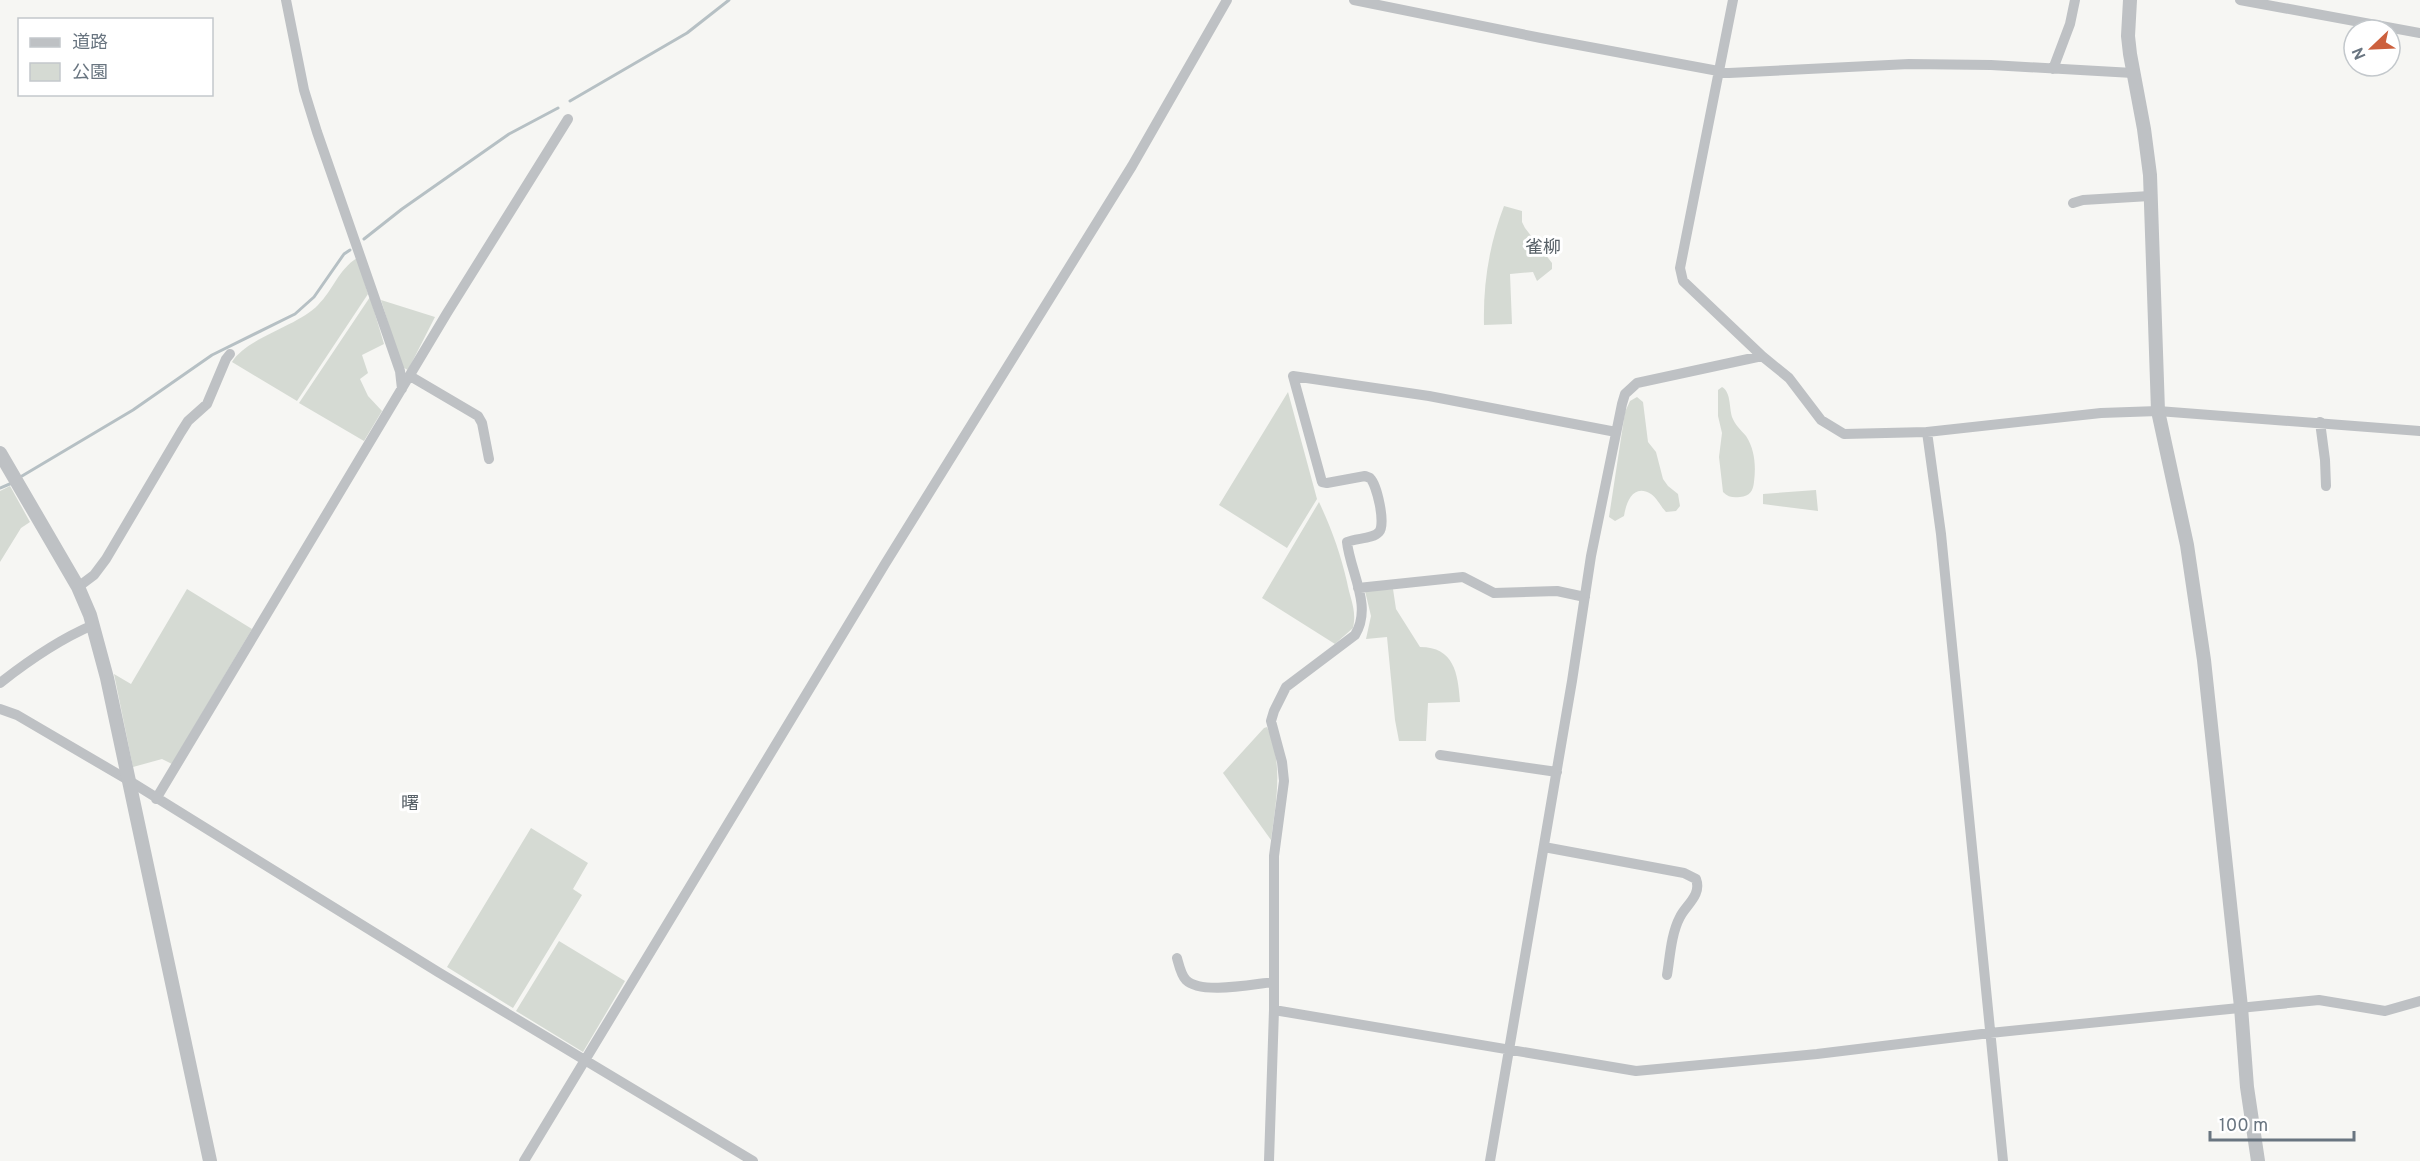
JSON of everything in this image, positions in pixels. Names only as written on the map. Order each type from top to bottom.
[{"type":"street","points":[[286,0],[304,90],[400,371],[402,390]]},
{"type":"street","points":[[524,1161],[885,564],[1132,166],[1227,0]]},
{"type":"street","points":[[1354,0],[1719,72],[1909,64],[2133,73]]},
{"type":"street","points":[[1733,0],[1680,268],[1681,275],[1683,281],[1708,307],[1790,378],[1821,420],[1844,434],[1927,432],[2101,413],[2158,411],[2420,431]]},
{"type":"street","points":[[2053,69],[2070,24],[2075,0]]},
{"type":"street","points":[[2130,0],[2128,36],[2148,151],[2158,411],[2187,545],[2204,660],[2241,1007],[2247,1087],[2258,1161]]},
{"type":"street","points":[[2240,0],[2420,33]]},
{"type":"street","points":[[156,799],[410,376],[568,119]]},
{"type":"street","points":[[2073,203],[2083,200],[2151,196]]},
{"type":"street","points":[[78,587],[94,575],[106,559],[188,421],[207,404],[230,354]]},
{"type":"street","points":[[1490,1161],[1585,597],[1625,394],[1637,383],[1762,356]]},
{"type":"street","points":[[410,376],[478,416],[482,423],[489,459]]},
{"type":"street","points":[[1269,1161],[1274,1010],[1274,856],[1284,782],[1282,762],[1271,721],[1286,687],[1355,635],[1360,627],[1363,611],[1347,542],[1380,531],[1383,525],[1376,488],[1371,478],[1365,476],[1322,482],[1293,376],[1429,396],[1616,432]]},
{"type":"street","points":[[2320,422],[2326,486]]},
{"type":"street","points":[[1927,432],[1941,534],[2003,1161]]},
{"type":"street","points":[[0,453],[78,587],[93,625],[210,1161]]},
{"type":"street","points":[[1358,588],[1463,577],[1494,593],[1557,591],[1585,597]]},
{"type":"street","points":[[0,683],[17,669],[76,632],[93,625]]},
{"type":"street","points":[[0,709],[17,715],[128,780],[753,1161]]},
{"type":"street","points":[[1440,755],[1557,772]]},
{"type":"street","points":[[1544,847],[1684,873],[1696,879],[1698,885],[1696,893],[1680,917],[1677,926],[1667,975]]},
{"type":"street","points":[[1177,958],[1186,980],[1200,988],[1212,989],[1274,982]]},
{"type":"street","points":[[1274,1010],[1636,1071],[2319,1000],[2385,1011],[2420,1001]]},
{"type":"green space","points":[[1504,206],[1522,211],[1522,222],[1525,228],[1552,263],[1552,269],[1537,281],[1533,272],[1510,274],[1512,324],[1484,325],[1488,265],[1494,235]]},
{"type":"green space","points":[[357,258],[368,294],[297,401],[232,362],[249,346],[298,319],[318,305],[345,268]]},
{"type":"green space","points":[[370,297],[384,344],[362,355],[368,373],[360,379],[368,396],[382,411],[364,441],[299,403]]},
{"type":"green space","points":[[381,300],[435,317],[408,370],[402,367]]},
{"type":"green space","points":[[1722,387],[1728,396],[1733,420],[1746,436],[1753,452],[1754,485],[1746,496],[1731,497],[1723,492],[1719,457],[1722,433],[1718,416],[1718,390]]},
{"type":"green space","points":[[1288,392],[1317,499],[1287,548],[1219,505]]},
{"type":"green space","points":[[1637,397],[1643,402],[1648,442],[1656,452],[1663,479],[1678,494],[1680,506],[1676,511],[1666,512],[1651,494],[1639,491],[1629,500],[1624,516],[1615,521],[1609,517],[1625,412],[1630,401]]},
{"type":"green space","points":[[10,486],[30,522],[21,528],[0,562],[0,491]]},
{"type":"green space","points":[[1816,490],[1818,511],[1763,504],[1763,494]]},
{"type":"green space","points":[[1319,502],[1332,532],[1354,610],[1353,628],[1335,644],[1262,598]]},
{"type":"green space","points":[[187,589],[252,629],[172,764],[162,759],[133,767],[114,674],[131,684]]},
{"type":"green space","points":[[1393,589],[1396,609],[1420,647],[1431,648],[1447,657],[1458,681],[1460,702],[1428,703],[1426,741],[1399,741],[1387,637],[1366,639],[1371,616],[1365,591]]},
{"type":"green space","points":[[1267,727],[1276,754],[1277,769],[1271,840],[1223,773]]},
{"type":"green space","points":[[531,828],[588,863],[573,889],[582,895],[513,1008],[447,967]]},
{"type":"green space","points":[[559,941],[625,981],[583,1052],[516,1011]]},
{"type":"waterway","points":[[570,101],[687,33],[729,0]]},
{"type":"waterway","points":[[364,239],[402,209],[509,134],[558,108]]},
{"type":"waterway","points":[[22,476],[133,410],[212,355],[295,314],[314,297],[344,254],[350,250]]},
{"type":"waterway","points":[[0,488],[12,483]]},
{"type":"district","name":"雀柳","points":[[1543,248]]},
{"type":"district","name":"曙","points":[[410,804]]}]
